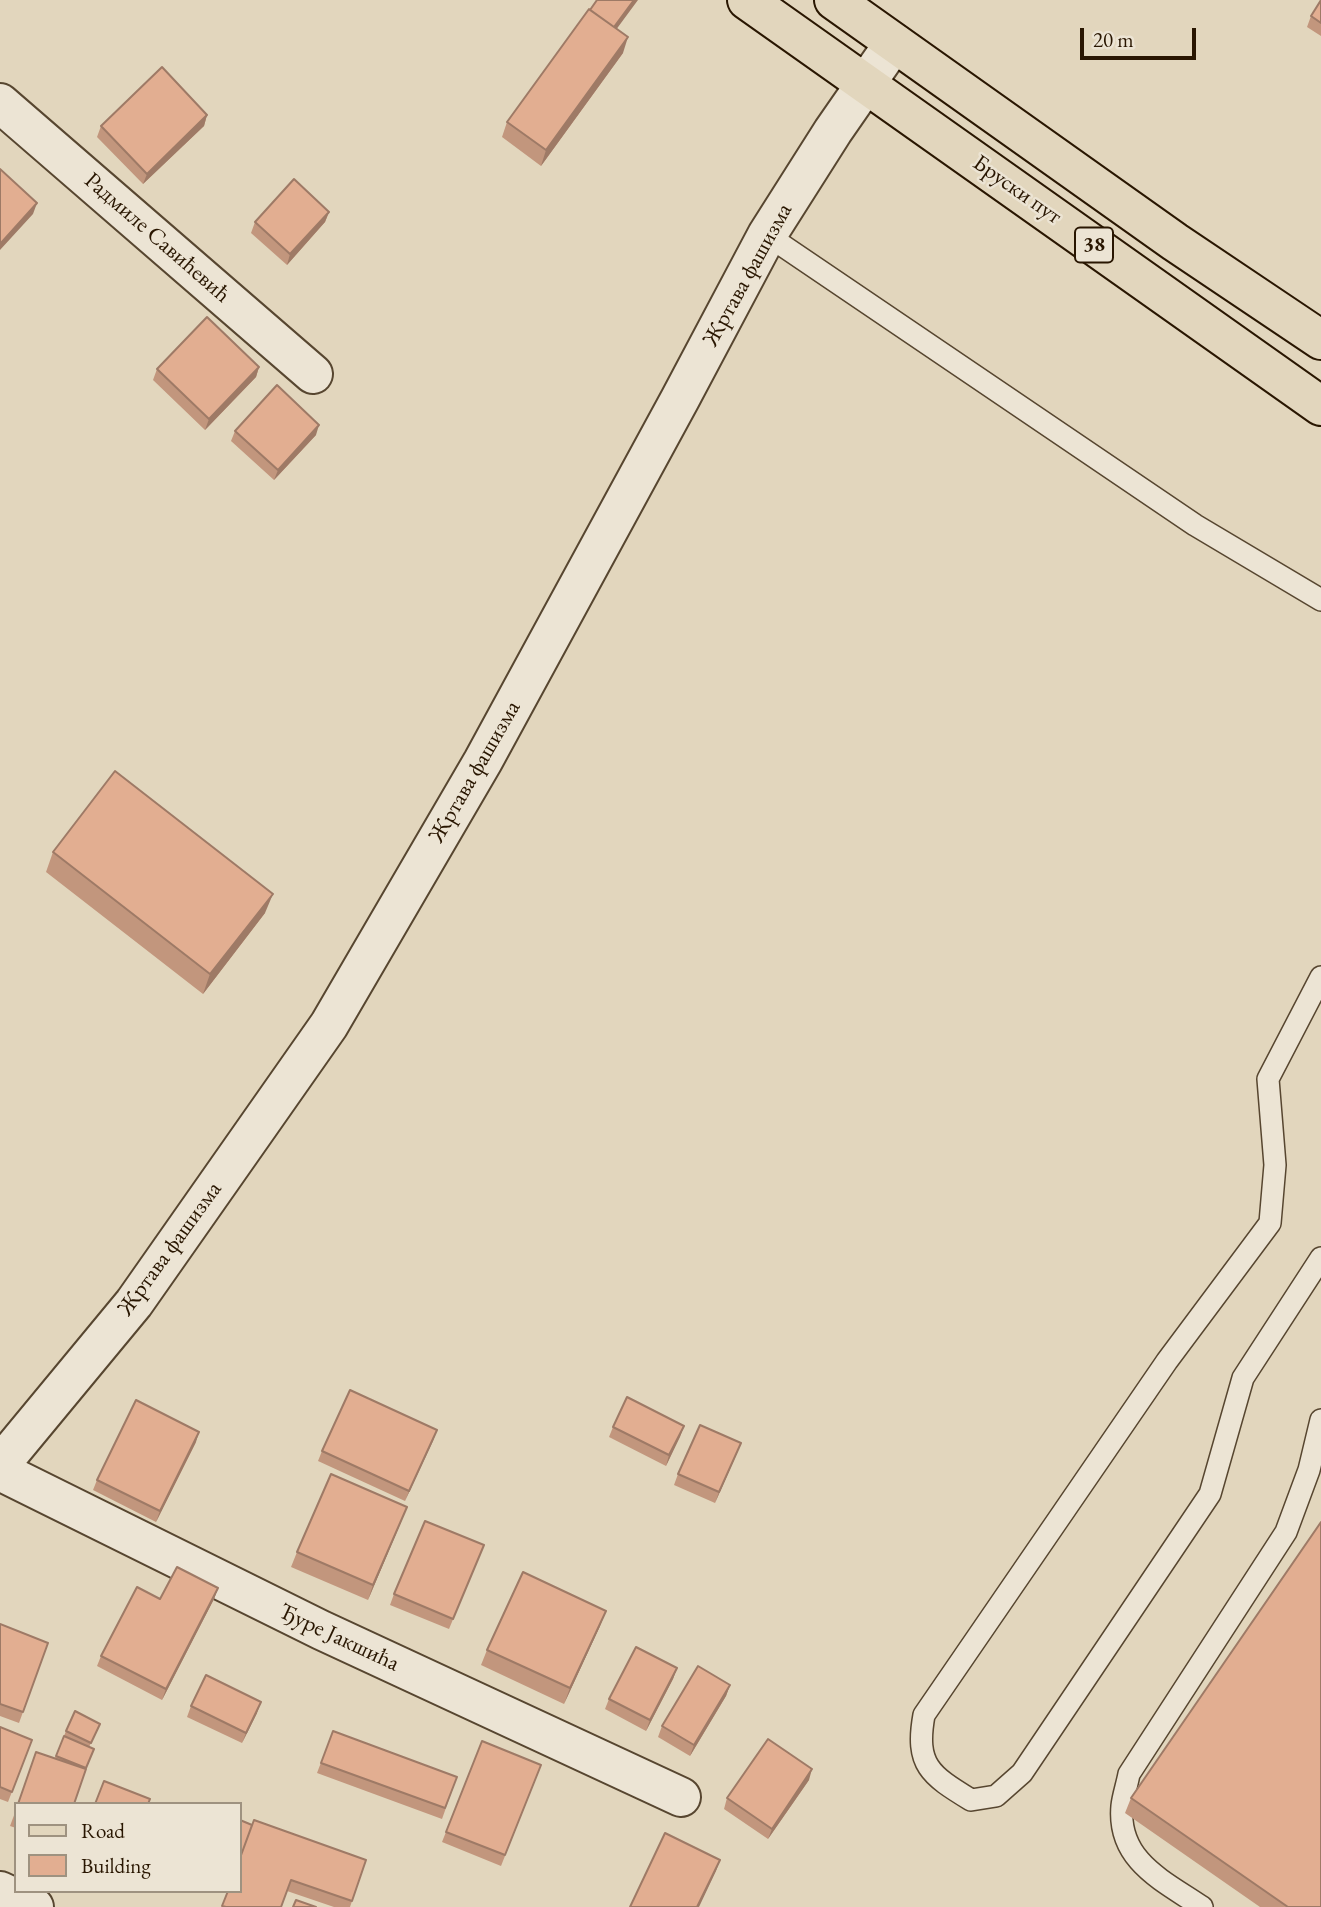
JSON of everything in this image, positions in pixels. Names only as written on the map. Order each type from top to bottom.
[{"type":"main road","name":"Бруски пут","points":[[747,0],[1321,406]]},
{"type":"main road","name":"38","points":[[834,0],[1175,242],[1321,340]]},
{"type":"street","name":"Жртава фашизма","points":[[0,1465],[134,1303],[328,1025],[483,761],[767,235],[894,43]]},
{"type":"street","name":"Радмиле Савићевић","points":[[0,103],[313,374]]},
{"type":"street","name":"Ђуре Јакшића","points":[[0,1471],[321,1630],[681,1797]]},
{"type":"street","points":[[0,1891],[34,1907]]},
{"type":"lane","points":[[767,235],[1195,525],[1321,600]]},
{"type":"lane","points":[[1321,977],[1269,1079],[1275,1165],[1270,1223],[1167,1360],[924,1715],[919,1740],[925,1762],[941,1782],[971,1800],[996,1796],[1022,1773],[1210,1494],[1243,1378],[1321,1258]]},
{"type":"lane","points":[[1202,1907],[1144,1868],[1126,1842],[1122,1808],[1129,1774],[1286,1532],[1309,1470],[1321,1420]]},
{"type":"building","points":[[597,0],[634,0],[614,27],[590,10]]},
{"type":"building","points":[[1321,0],[1321,23],[1311,16]]},
{"type":"building","points":[[589,9],[628,37],[546,150],[507,122]]},
{"type":"building","points":[[162,67],[207,115],[147,174],[101,126]]},
{"type":"building","points":[[0,169],[37,203],[0,244]]},
{"type":"building","points":[[294,179],[329,212],[290,254],[255,222]]},
{"type":"building","points":[[207,317],[259,367],[209,419],[157,369]]},
{"type":"building","points":[[277,385],[319,425],[278,470],[235,431]]},
{"type":"building","points":[[115,771],[273,894],[210,974],[53,852]]},
{"type":"building","points":[[350,1390],[437,1430],[409,1491],[322,1451]]},
{"type":"building","points":[[627,1397],[684,1426],[669,1455],[613,1427]]},
{"type":"building","points":[[136,1400],[199,1432],[160,1511],[97,1480]]},
{"type":"building","points":[[700,1425],[741,1443],[719,1492],[678,1474]]},
{"type":"building","points":[[331,1474],[407,1507],[373,1585],[297,1552]]},
{"type":"building","points":[[425,1521],[484,1545],[453,1619],[394,1594]]},
{"type":"building","points":[[1321,1522],[1321,1907],[1288,1907],[1131,1798]]},
{"type":"building","points":[[177,1567],[218,1588],[166,1689],[101,1656],[137,1587],[160,1599]]},
{"type":"building","points":[[523,1572],[606,1611],[570,1688],[487,1650]]},
{"type":"building","points":[[0,1624],[48,1643],[23,1712],[0,1704]]},
{"type":"building","points":[[636,1647],[677,1668],[650,1720],[609,1699]]},
{"type":"building","points":[[698,1666],[730,1685],[694,1745],[662,1726]]},
{"type":"building","points":[[206,1675],[261,1702],[246,1733],[191,1706]]},
{"type":"building","points":[[75,1711],[100,1724],[91,1743],[66,1731]]},
{"type":"building","points":[[0,1727],[32,1740],[12,1792],[0,1787]]},
{"type":"building","points":[[333,1731],[457,1777],[445,1808],[321,1763]]},
{"type":"building","points":[[64,1736],[94,1749],[86,1768],[56,1756]]},
{"type":"building","points":[[768,1739],[812,1769],[772,1829],[727,1798]]},
{"type":"building","points":[[482,1741],[541,1765],[505,1855],[446,1832]]},
{"type":"building","points":[[36,1752],[86,1769],[75,1802],[19,1802]]},
{"type":"building","points":[[104,1781],[150,1799],[149,1802],[96,1802]]},
{"type":"building","points":[[254,1820],[366,1860],[352,1901],[291,1880],[281,1907],[222,1906],[227,1893],[242,1893],[242,1853]]},
{"type":"building","points":[[242,1821],[252,1825],[242,1852]]},
{"type":"building","points":[[665,1833],[720,1860],[697,1907],[630,1907]]},
{"type":"building","points":[[296,1900],[316,1907],[293,1907]]}]
